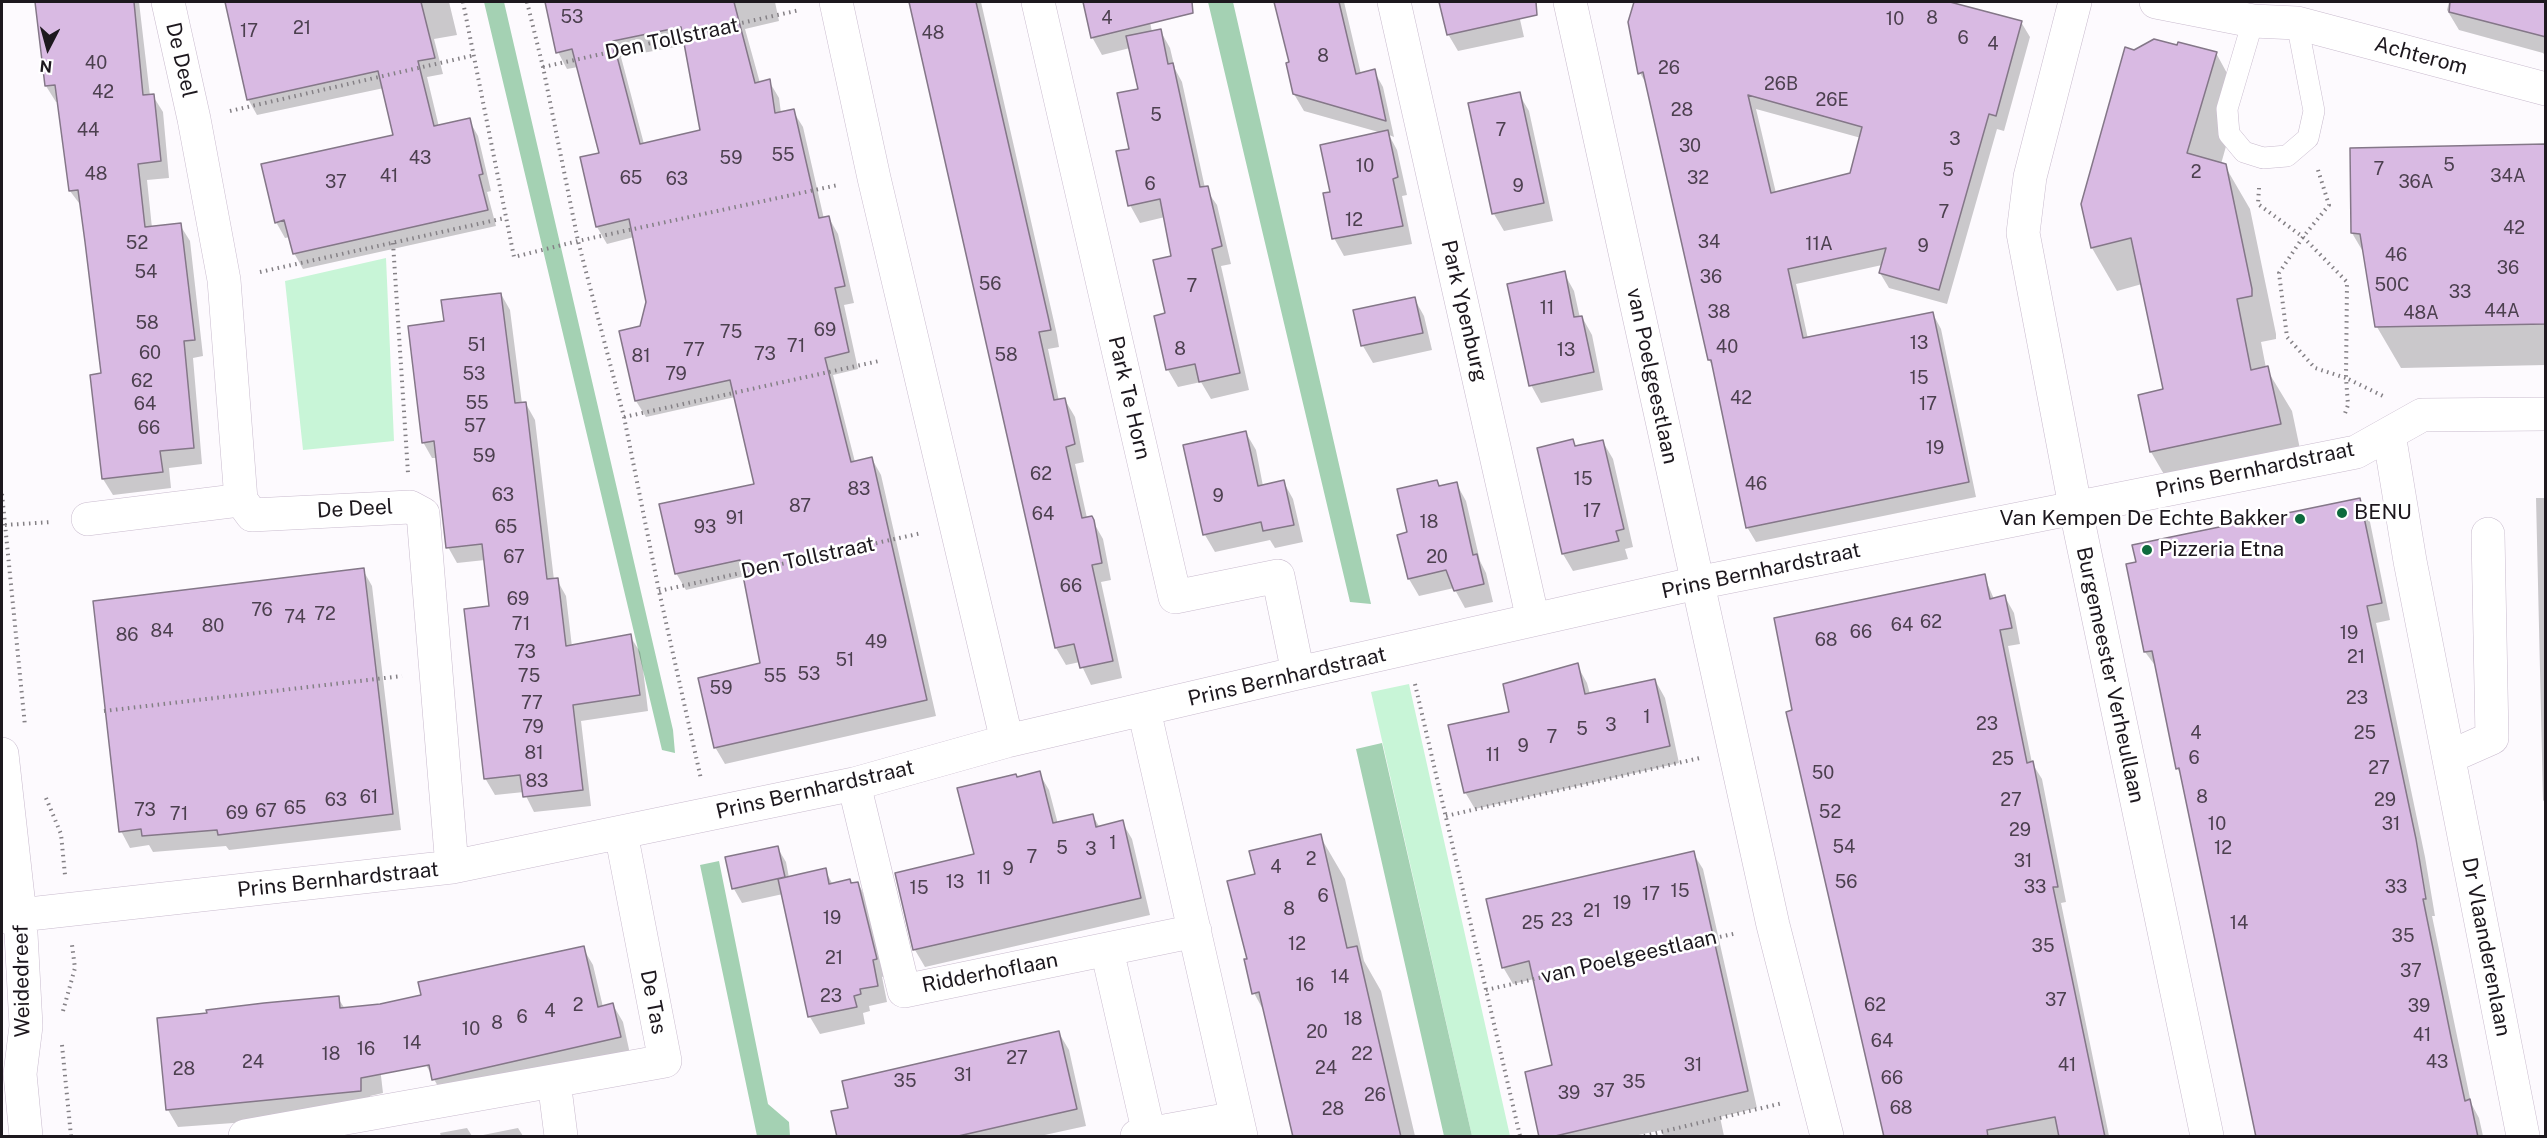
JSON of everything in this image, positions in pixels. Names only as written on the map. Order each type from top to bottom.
[{"type":"street","name":"De Deel","points":[[168,2],[194,119],[224,280],[241,500],[252,515],[410,507],[423,514],[452,867]]},
{"type":"street","points":[[836,2],[874,178],[958,525],[1007,741]]},
{"type":"street","name":"Park Te Horn","points":[[1038,2],[1175,597],[1278,576],[1298,672]]},
{"type":"street","name":"Park Ypenburg","points":[[1394,2],[1533,620]]},
{"type":"street","name":"van Poelgeestlaan","points":[[1569,2],[1773,925],[1827,1137]]},
{"type":"street","name":"Burgemeester Verheullaan","points":[[2075,2],[2030,177],[2023,233],[2075,506],[2207,1137]]},
{"type":"street","name":"Achterom","points":[[2156,2],[2253,21],[2295,12],[2546,89]]},
{"type":"street","name":"Prins Bernhardstraat","points":[[11,916],[452,867],[854,784],[1007,741],[1298,672],[1407,650],[1697,583],[2075,506],[2356,452],[2422,415],[2546,414]]},
{"type":"street","name":"Dr Vlaanderenlaan","points":[[2389,434],[2523,1137]]},
{"type":"street","points":[[88,519],[241,500]]},
{"type":"street","points":[[2449,757],[2492,738],[2488,534]]},
{"type":"street","points":[[1107,950],[1143,1135],[1239,1127],[1144,710]]},
{"type":"street","name":"Weidedreef","points":[[2,754],[11,916],[26,1026],[20,1074],[26,1137]]},
{"type":"street","name":"Ridderhoflaan","points":[[854,784],[904,991],[1195,931]]},
{"type":"street","name":"De Tas","points":[[251,1136],[664,1061],[621,833]]},
{"type":"street","points":[[554,1081],[561,1137]]},
{"type":"lane","points":[[2253,21],[2227,109],[2229,134],[2244,152],[2264,158],[2287,156],[2308,138],[2314,111],[2295,12]]},
{"type":"path","points":[[463,2],[514,257],[578,241],[874,178]]},
{"type":"path","points":[[527,2],[543,67],[578,241],[624,417],[659,591],[709,815]]},
{"type":"path","name":"Den Tollstraat","points":[[543,67],[836,2]]},
{"type":"path","name":"De Deel","points":[[194,119],[475,55]]},
{"type":"path","points":[[2308,138],[2329,205],[2303,237],[2279,273],[2287,337],[2315,368],[2346,378],[2422,415]]},
{"type":"path","points":[[2264,158],[2258,204],[2303,237],[2347,282],[2348,405],[2339,432],[2356,452]]},
{"type":"path","points":[[224,280],[505,218]]},
{"type":"path","points":[[393,243],[410,507]]},
{"type":"path","points":[[624,417],[915,353]]},
{"type":"path","points":[[5,525],[88,519]]},
{"type":"path","name":"Den Tollstraat","points":[[659,591],[958,525]]},
{"type":"path","points":[[1407,650],[1520,1137]]},
{"type":"path","points":[[104,711],[435,672]]},
{"type":"path","points":[[1446,816],[1734,750]]},
{"type":"path","name":"van Poelgeestlaan","points":[[1486,990],[1773,925]]},
{"type":"path","points":[[1644,1137],[1818,1095]]},
{"type":"shaded area","points":[[484,2],[504,2],[673,730],[675,753],[662,750]]},
{"type":"shaded area","points":[[1208,2],[1233,2],[1371,604],[1350,602]]},
{"type":"shaded area","points":[[386,258],[394,441],[303,450],[285,281]]},
{"type":"shaded area","points":[[1409,684],[1510,1136],[1472,1136],[1371,692]]},
{"type":"shaded area","points":[[1382,743],[1472,1136],[1444,1136],[1356,749]]},
{"type":"shaded area","points":[[719,861],[768,1104],[789,1122],[790,1136],[757,1136],[700,865]]},
{"type":"building","points":[[35,2],[134,2],[143,95],[154,94],[161,161],[138,164],[145,227],[181,223],[195,340],[184,341],[194,448],[160,451],[163,472],[102,479],[90,375],[101,373],[78,190],[69,191],[55,85],[45,86]]},
{"type":"building","points":[[225,2],[421,2],[435,58],[418,61],[434,126],[470,118],[483,174],[479,175],[488,210],[293,254],[284,220],[275,223],[261,164],[393,135],[378,71],[247,100]]},
{"type":"building","points":[[545,2],[734,2],[755,83],[770,79],[775,113],[794,109],[819,218],[829,216],[845,286],[835,288],[849,352],[825,358],[851,462],[872,457],[927,700],[714,748],[698,678],[760,663],[740,560],[675,574],[659,504],[754,484],[730,380],[635,401],[619,331],[640,326],[646,302],[629,219],[596,227],[580,157],[599,153],[572,49],[556,53]],"holes":[[[681,27],[700,130],[640,144],[613,41]]]},
{"type":"building","points":[[909,2],[976,2],[1051,330],[1039,332],[1054,400],[1065,398],[1075,444],[1066,447],[1082,518],[1092,516],[1094,520],[1102,563],[1092,565],[1113,661],[1080,668],[1074,644],[1055,648]]},
{"type":"building","points":[[1083,2],[1192,2],[1193,13],[1091,38]]},
{"type":"building","points":[[1274,2],[1339,2],[1356,74],[1375,69],[1386,121],[1293,94],[1286,63],[1289,62]]},
{"type":"building","points":[[1439,2],[1536,2],[1537,15],[1447,35]]},
{"type":"building","points":[[1634,2],[1950,2],[2022,21],[1996,116],[1989,114],[1939,290],[1879,273],[1886,248],[1788,269],[1803,338],[1933,312],[1969,482],[1746,528],[1711,360],[1708,360],[1643,72],[1638,74],[1628,22]],"holes":[[[1748,95],[1862,127],[1850,173],[1771,193]]]},
{"type":"building","points":[[2450,2],[2546,2],[2546,37],[2449,12]]},
{"type":"building","points":[[1161,29],[1168,64],[1173,63],[1200,187],[1208,186],[1222,246],[1212,249],[1240,373],[1199,382],[1195,364],[1166,370],[1154,316],[1165,313],[1153,260],[1171,256],[1160,199],[1128,206],[1116,151],[1129,149],[1117,93],[1138,89],[1126,36]]},
{"type":"building","points":[[2154,39],[2177,45],[2178,42],[2217,52],[2187,153],[2226,164],[2252,289],[2252,296],[2237,299],[2251,370],[2268,366],[2281,424],[2150,452],[2138,395],[2163,389],[2131,238],[2091,248],[2081,204],[2125,47],[2134,50]]},
{"type":"building","points":[[1520,92],[1544,203],[1492,214],[1468,103]]},
{"type":"building","points":[[1388,130],[1398,177],[1393,179],[1403,226],[1332,239],[1323,193],[1330,192],[1320,145]]},
{"type":"building","points":[[2546,144],[2546,324],[2375,327],[2360,234],[2351,233],[2350,148]]},
{"type":"building","points":[[1565,271],[1574,317],[1582,316],[1594,372],[1529,386],[1507,284]]},
{"type":"building","points":[[501,293],[515,403],[526,402],[547,579],[558,578],[566,646],[631,634],[640,695],[573,705],[583,790],[523,797],[520,775],[484,779],[464,609],[489,606],[482,544],[446,548],[434,441],[422,443],[408,326],[444,321],[441,300]]},
{"type":"building","points":[[1415,297],[1423,333],[1361,346],[1353,310]]},
{"type":"building","points":[[1246,431],[1258,486],[1284,480],[1294,525],[1263,531],[1261,522],[1203,535],[1183,445]]},
{"type":"building","points":[[1573,439],[1575,446],[1603,440],[1624,529],[1616,531],[1619,541],[1562,554],[1537,448]]},
{"type":"building","points":[[1437,480],[1439,486],[1457,482],[1473,555],[1477,554],[1484,584],[1454,591],[1446,570],[1408,579],[1397,535],[1407,532],[1397,489]]},
{"type":"building","points":[[2360,498],[2382,603],[2367,606],[2416,839],[2426,899],[2423,899],[2451,1037],[2465,1101],[2470,1099],[2478,1137],[2256,1137],[2179,768],[2176,769],[2152,651],[2144,652],[2126,564],[2136,562],[2132,545]]},
{"type":"building","points":[[364,568],[393,814],[218,835],[217,830],[142,836],[141,829],[119,832],[93,601]]},
{"type":"building","points":[[1985,574],[1990,599],[2005,595],[2012,628],[2000,630],[2027,763],[2033,761],[2058,887],[2053,887],[2105,1137],[2059,1137],[2055,1117],[1987,1130],[1988,1137],[1884,1137],[1786,712],[1792,710],[1774,618]]},
{"type":"building","points":[[1578,663],[1585,694],[1655,679],[1670,746],[1464,793],[1448,725],[1509,712],[1503,684]]},
{"type":"building","points":[[1040,771],[1053,823],[1093,814],[1096,827],[1123,820],[1141,898],[913,950],[895,873],[974,854],[957,788],[1016,774],[1017,777]]},
{"type":"building","points":[[1321,834],[1347,948],[1357,946],[1401,1137],[1293,1137],[1259,992],[1252,994],[1244,959],[1247,959],[1227,881],[1255,874],[1249,851]]},
{"type":"building","points":[[778,846],[785,877],[732,889],[725,857]]},
{"type":"building","points":[[1694,851],[1748,1091],[1551,1137],[1539,1137],[1525,1072],[1552,1065],[1529,961],[1502,968],[1486,899]]},
{"type":"building","points":[[826,868],[829,884],[850,879],[851,883],[858,882],[877,959],[873,960],[878,986],[860,989],[861,994],[854,996],[857,1007],[808,1017],[778,879]]},
{"type":"building","points":[[584,946],[598,1007],[613,1003],[621,1037],[432,1080],[429,1065],[361,1078],[361,1091],[166,1110],[157,1018],[207,1013],[206,1010],[339,996],[340,1008],[380,1004],[421,995],[418,982]]},
{"type":"building","points":[[1059,1031],[1077,1109],[954,1137],[837,1137],[831,1111],[848,1108],[842,1081]]},
{"type":"place","name":"BENU","points":[[2342,513]]},
{"type":"place","name":"Van Kempen De Echte Bakker","points":[[2300,519]]},
{"type":"place","name":"Pizzeria Etna","points":[[2147,550]]}]
